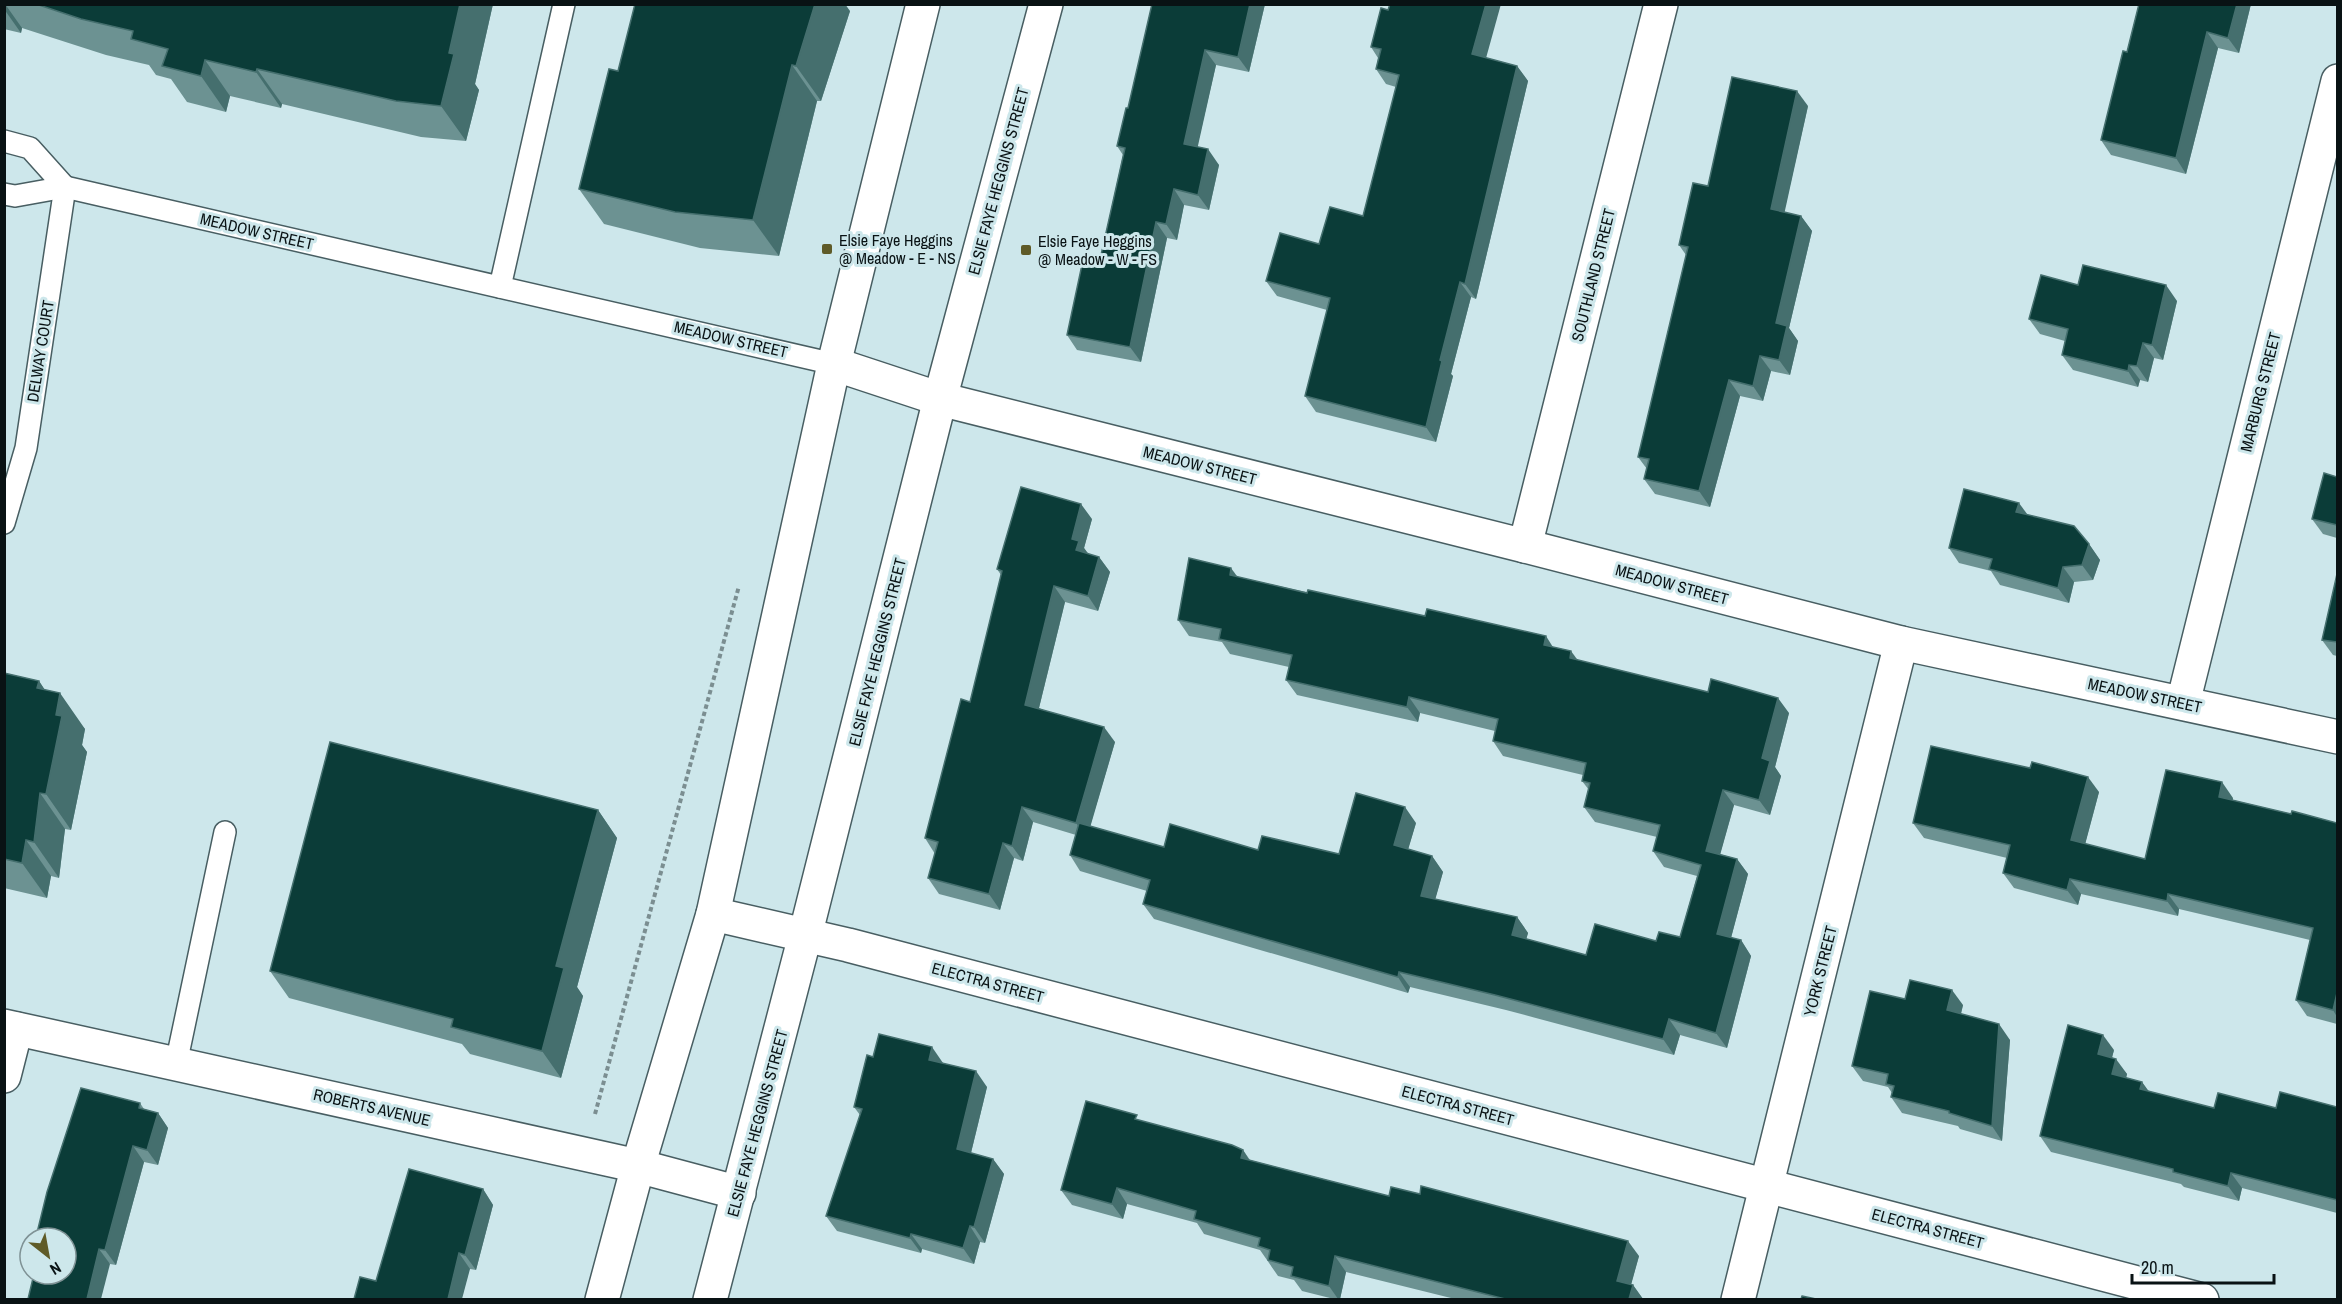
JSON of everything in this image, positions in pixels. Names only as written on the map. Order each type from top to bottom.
[{"type":"street","points":[[602,1299],[638,1166],[713,914],[834,364],[923,4]]},
{"type":"street","name":"ELSIE FAYE HEGGINS STREET","points":[[710,1299],[805,936],[940,399],[1046,4]]},
{"type":"street","name":"SOUTHLAND STREET","points":[[1526,546],[1661,4]]},
{"type":"street","name":"MARBURG STREET","points":[[2183,703],[2337,81]]},
{"type":"street","name":"MEADOW STREET","points":[[834,364],[940,399],[1901,643],[2337,737]]},
{"type":"street","name":"YORK STREET","points":[[1738,1299],[1901,643]]},
{"type":"street","name":"ELECTRA STREET","points":[[713,914],[860,948],[2202,1299]]},
{"type":"street","points":[[4,1076],[10,1027]]},
{"type":"street","name":"ROBERTS AVENUE","points":[[10,1027],[638,1166],[739,1193]]},
{"type":"lane","points":[[500,287],[564,4]]},
{"type":"lane","points":[[4,141],[30,148],[65,188]]},
{"type":"lane","name":"MEADOW STREET","points":[[4,194],[15,196],[65,188],[834,364]]},
{"type":"lane","name":"DELWAY COURT","points":[[6,518],[26,448],[65,188]]},
{"type":"lane","points":[[176,1064],[225,832]]},
{"type":"building","points":[[36,4],[460,4],[449,53],[454,54],[441,106],[396,101],[257,69],[256,72],[205,60],[201,76],[162,66],[168,49],[131,39],[133,31],[81,19]]},
{"type":"building","points":[[635,4],[815,4],[796,66],[792,65],[753,220],[675,212],[579,189],[609,69],[618,71]]},
{"type":"building","points":[[1152,4],[1250,4],[1238,57],[1205,50],[1184,144],[1208,149],[1198,195],[1174,189],[1166,224],[1156,222],[1130,347],[1067,335],[1083,260],[1099,264],[1125,148],[1117,146]]},
{"type":"building","points":[[1390,4],[1486,4],[1472,54],[1517,66],[1465,284],[1460,282],[1426,427],[1305,396],[1330,298],[1266,281],[1280,233],[1319,244],[1330,207],[1363,216],[1399,75],[1376,69],[1381,49],[1371,47],[1381,8],[1388,10]]},
{"type":"building","points":[[2139,4],[2237,4],[2228,38],[2207,32],[2176,158],[2101,140],[2123,51],[2127,52]]},
{"type":"building","points":[[1732,77],[1797,91],[1771,209],[1801,216],[1776,323],[1787,326],[1779,360],[1760,356],[1753,386],[1729,380],[1699,491],[1644,479],[1649,459],[1638,457],[1688,247],[1679,245],[1693,183],[1708,186]]},
{"type":"building","points":[[2083,265],[2166,285],[2152,345],[2143,343],[2137,366],[2129,365],[2128,371],[2062,355],[2068,329],[2029,319],[2041,275],[2078,285]]},
{"type":"building","points":[[2324,473],[2337,477],[2337,525],[2312,519]]},
{"type":"building","points":[[1021,487],[1081,504],[1072,539],[1079,541],[1076,550],[1099,557],[1088,596],[1054,586],[1025,705],[1104,727],[1076,823],[1022,807],[1012,846],[1003,843],[989,894],[928,878],[938,842],[925,838],[961,699],[970,702],[1002,571],[997,569]]},
{"type":"building","points":[[1964,489],[2019,503],[2016,512],[2074,526],[2089,544],[2082,565],[2063,567],[2058,588],[1989,569],[1992,559],[1949,548]]},
{"type":"building","points":[[1189,558],[1231,568],[1230,575],[1307,593],[1308,590],[1425,616],[1427,609],[1546,636],[1544,645],[1571,651],[1570,658],[1708,692],[1711,679],[1778,698],[1762,758],[1770,761],[1759,800],[1723,790],[1706,851],[1737,859],[1717,934],[1741,940],[1716,1033],[1669,1019],[1663,1039],[1399,972],[1398,977],[1143,904],[1150,880],[1070,855],[1079,823],[1164,847],[1170,824],[1258,850],[1262,836],[1339,854],[1356,793],[1405,807],[1394,845],[1432,856],[1421,896],[1517,917],[1512,935],[1586,955],[1595,924],[1656,941],[1659,932],[1680,937],[1701,865],[1653,851],[1660,825],[1584,807],[1590,783],[1582,781],[1586,763],[1493,741],[1498,719],[1409,697],[1407,707],[1286,680],[1292,655],[1219,639],[1221,629],[1178,620]]},
{"type":"building","points":[[2337,574],[2337,642],[2322,640]]},
{"type":"building","points":[[4,673],[39,681],[37,688],[60,693],[56,715],[62,716],[46,794],[40,793],[34,842],[26,840],[22,863],[4,859]]},
{"type":"building","points":[[330,742],[598,810],[556,966],[564,968],[542,1051],[451,1027],[453,1019],[270,971]]},
{"type":"building","points":[[1931,746],[2030,768],[2032,762],[2088,777],[2071,840],[2145,859],[2166,770],[2222,782],[2219,797],[2291,814],[2292,811],[2337,823],[2337,993],[2333,1010],[2296,1000],[2313,928],[2168,894],[2167,901],[2070,879],[2067,890],[2003,873],[2010,845],[1913,823]]},
{"type":"building","points":[[1910,980],[1952,990],[1947,1010],[1999,1024],[1992,1126],[1949,1113],[1949,1111],[1891,1097],[1894,1086],[1886,1084],[1888,1074],[1852,1066],[1870,991],[1905,999]]},
{"type":"building","points":[[2068,1025],[2103,1035],[2098,1054],[2116,1059],[2112,1074],[2142,1082],[2140,1089],[2214,1108],[2218,1093],[2276,1108],[2280,1092],[2337,1107],[2337,1200],[2231,1173],[2228,1186],[2173,1172],[2173,1169],[2040,1136]]},
{"type":"building","points":[[879,1034],[932,1047],[929,1060],[976,1071],[957,1149],[993,1159],[974,1227],[970,1226],[963,1248],[911,1234],[910,1238],[826,1216],[862,1109],[854,1107],[867,1055],[873,1057]]},
{"type":"building","points":[[81,1088],[140,1103],[139,1108],[158,1113],[147,1150],[133,1146],[105,1250],[99,1249],[87,1299],[28,1299],[31,1286],[78,1286],[78,1226],[39,1226],[47,1192]]},
{"type":"building","points":[[1086,1101],[1137,1115],[1135,1119],[1232,1145],[1243,1150],[1241,1158],[1389,1196],[1391,1187],[1420,1194],[1421,1186],[1628,1241],[1617,1281],[1633,1285],[1629,1299],[1505,1299],[1335,1256],[1329,1286],[1291,1276],[1293,1267],[1268,1260],[1270,1250],[1258,1246],[1260,1238],[1194,1219],[1196,1211],[1117,1188],[1112,1204],[1061,1190]]},
{"type":"building","points":[[409,1169],[483,1189],[465,1255],[459,1253],[448,1299],[354,1299],[360,1277],[376,1281]]},
{"type":"place","name":"Elsie Faye Heggins @ Meadow - E - NS","points":[[827,249]]},
{"type":"place","name":"Elsie Faye Heggins @ Meadow - W - FS","points":[[1026,250]]}]
